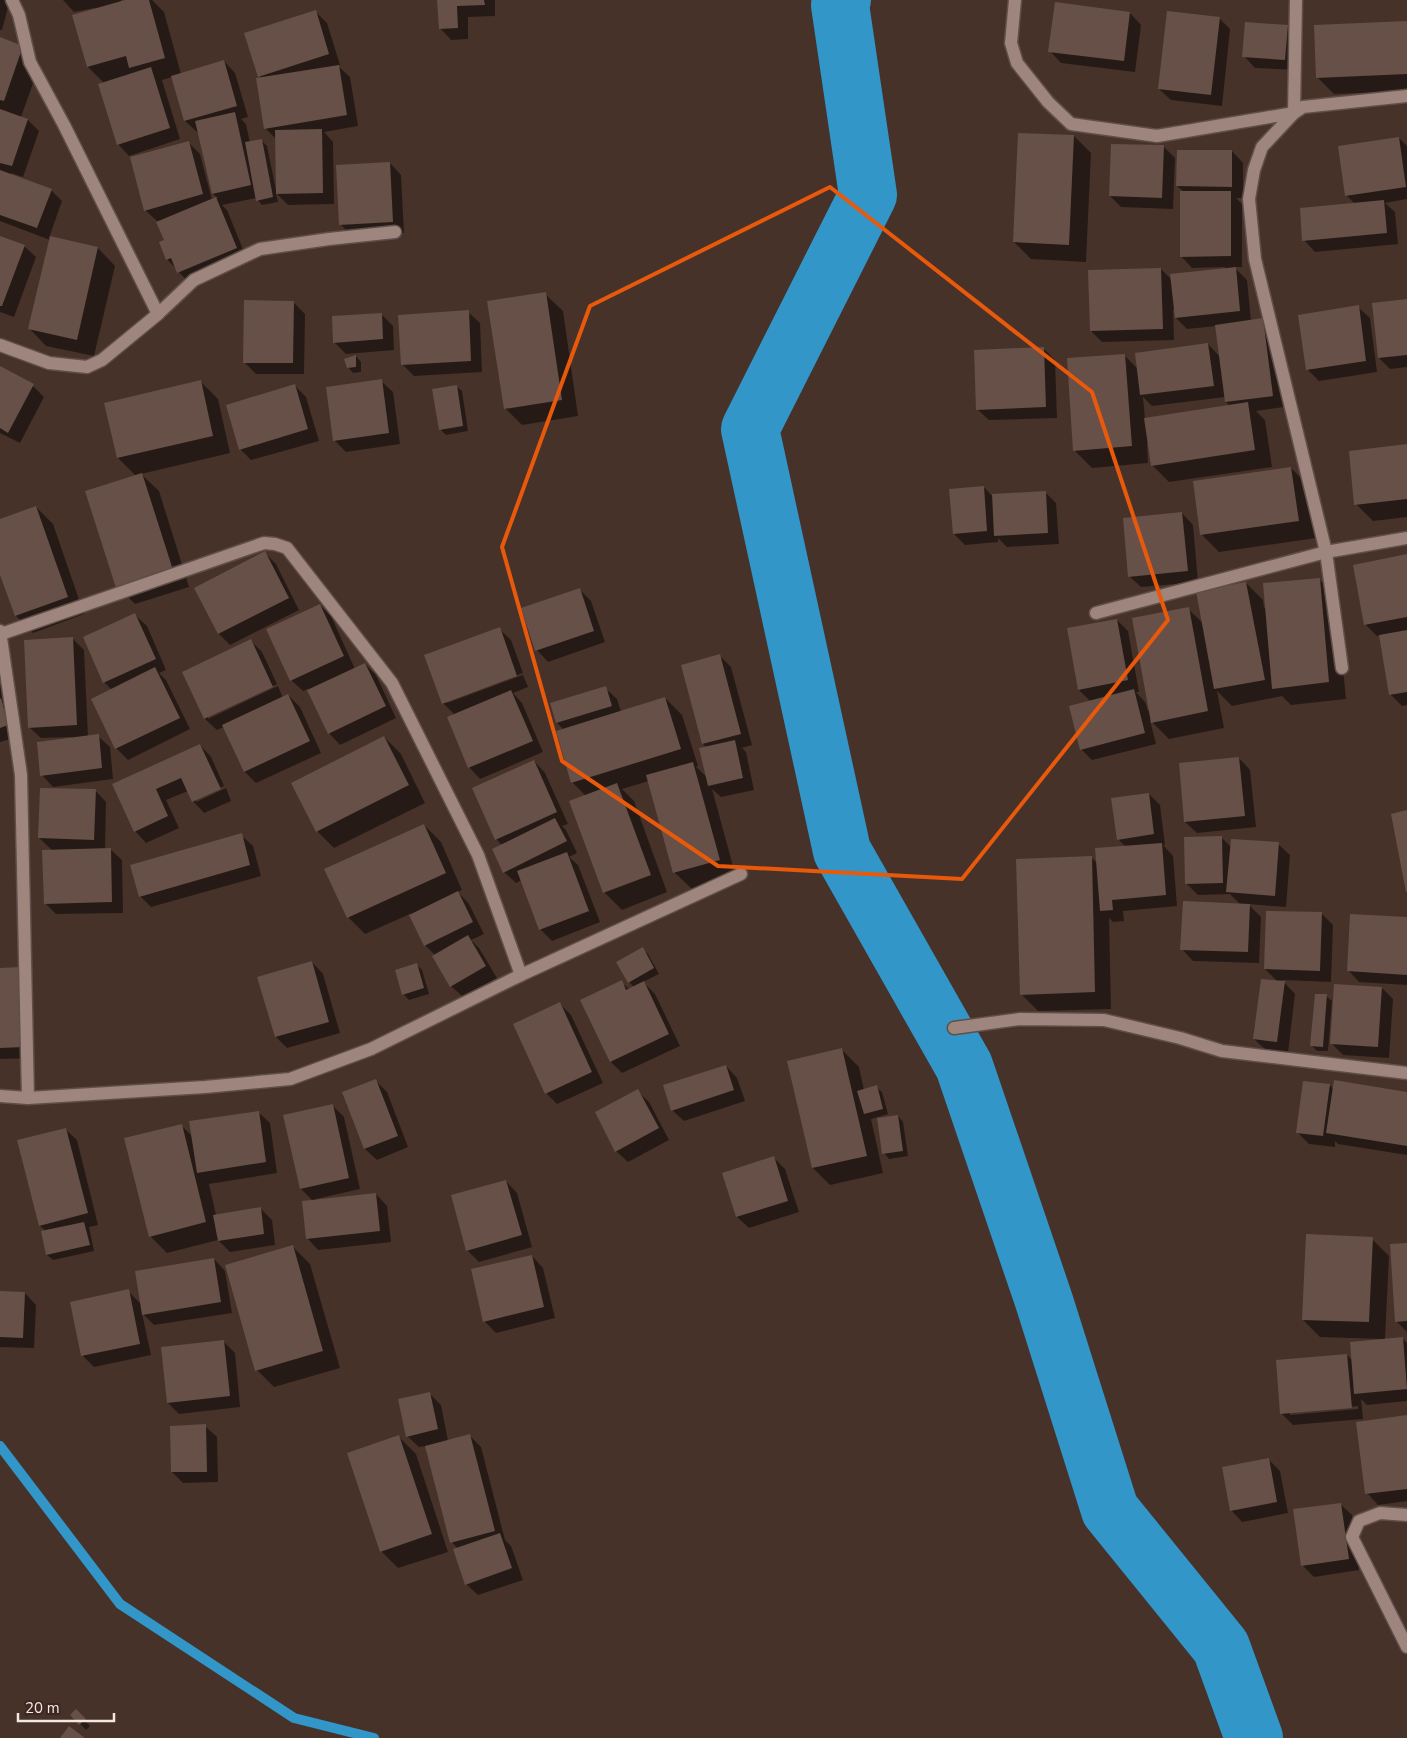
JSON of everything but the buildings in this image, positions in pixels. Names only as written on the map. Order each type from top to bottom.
[{"type":"street","points":[[12,0],[19,15],[30,62],[64,125],[158,314]]},
{"type":"street","points":[[1014,0],[1012,43],[1017,63],[1048,102],[1071,124],[1157,136],[1294,113]]},
{"type":"street","points":[[1294,113],[1296,0]]},
{"type":"street","points":[[1342,668],[1326,552],[1254,260],[1249,199],[1254,170],[1262,147],[1294,113],[1303,107],[1407,96]]},
{"type":"street","points":[[0,345],[49,363],[87,367],[102,360],[158,314],[194,280],[260,249],[394,232]]},
{"type":"street","points":[[1096,613],[1326,552],[1407,538]]},
{"type":"street","points":[[28,1098],[21,775],[0,632],[264,543],[287,548],[392,683],[478,855],[521,975]]},
{"type":"street","points":[[0,1096],[28,1098],[205,1087],[290,1079],[371,1049],[521,975],[741,874]]},
{"type":"street","points":[[954,1028],[1020,1019],[1104,1020],[1180,1038],[1222,1051],[1407,1073]]},
{"type":"street","points":[[1407,1514],[1380,1513],[1359,1521],[1352,1537],[1407,1647]]},
{"type":"highlighted area","points":[[830,187],[1092,392],[1168,620],[962,879],[718,866],[562,761],[502,547],[590,306]]},
{"type":"waterway","points":[[842,0],[840,5],[868,195],[750,429],[842,851],[964,1066],[1044,1301],[1110,1510],[1221,1647],[1254,1738]]},
{"type":"waterway","points":[[0,1446],[120,1604],[294,1718],[374,1738]]}]
